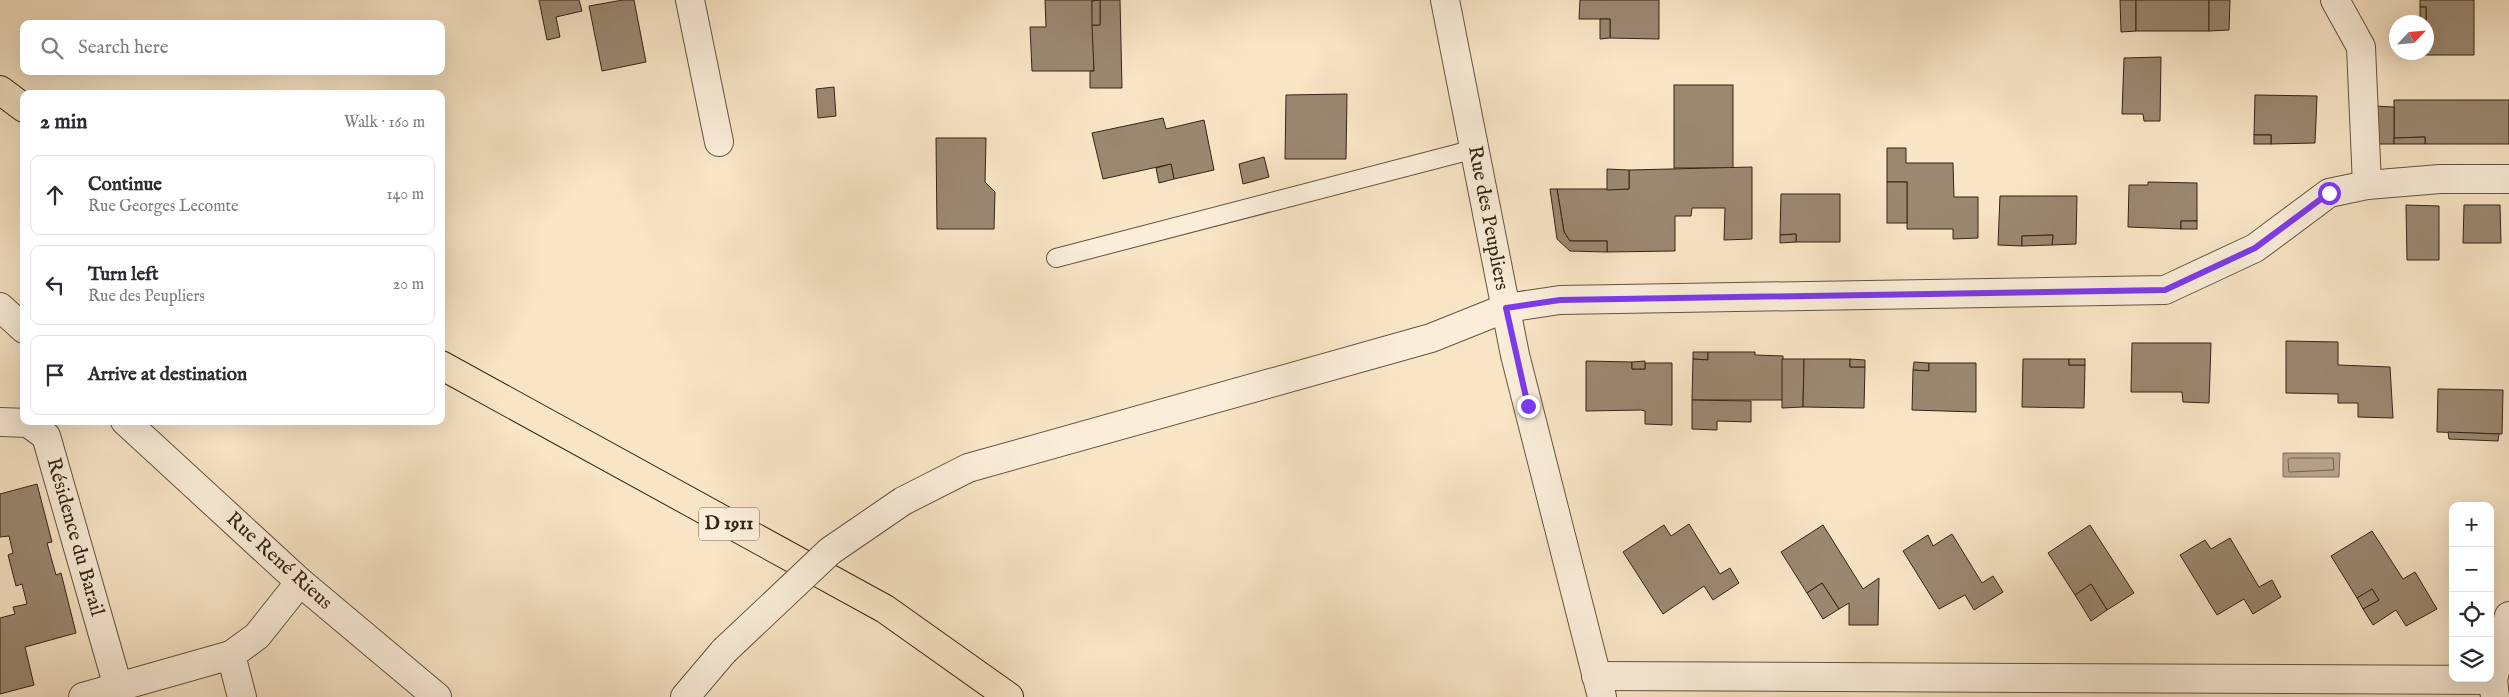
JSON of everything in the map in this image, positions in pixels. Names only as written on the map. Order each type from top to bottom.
[{"type":"main road","points":[[0,90],[20,105]]},
{"type":"main road","name":"D 1911","points":[[445,367],[885,609],[1009,697]]},
{"type":"street","points":[[690,0],[719,142]]},
{"type":"street","name":"Rue des Peupliers","points":[[1445,0],[1517,363],[1599,686]]},
{"type":"street","points":[[2334,0],[2361,47],[2367,185]]},
{"type":"street","points":[[685,697],[724,651],[830,551],[904,501],[968,468],[1431,338],[1506,308],[1560,300],[2165,290],[2255,248],[2329,193],[2367,185],[2440,180],[2509,179]]},
{"type":"street","points":[[0,308],[20,326]]},
{"type":"street","name":"Résidence du Barail","points":[[0,422],[20,423]]},
{"type":"street","name":"Résidence du Barail","points":[[31,425],[46,436],[118,687]]},
{"type":"street","name":"Rue René Rieus","points":[[129,425],[300,582],[437,697]]},
{"type":"street","points":[[83,697],[231,655],[257,636],[300,582]]},
{"type":"street","points":[[1599,686],[2494,689],[2509,616]]},
{"type":"street","points":[[231,655],[242,697]]},
{"type":"lane","points":[[1056,258],[1474,149]]},
{"type":"water","points":[[2283,453],[2340,453],[2339,477],[2283,477]]},
{"type":"building","points":[[539,0],[579,0],[582,11],[556,17],[560,37],[547,40]]},
{"type":"building","points":[[634,0],[646,62],[602,71],[589,6]]},
{"type":"building","points":[[1045,0],[1100,0],[1092,1],[1094,71],[1032,71],[1030,27],[1046,27]]},
{"type":"building","points":[[1100,0],[1120,0],[1122,88],[1090,88],[1090,71],[1094,71],[1092,25],[1100,25]]},
{"type":"building","points":[[1100,0],[1100,25],[1092,25],[1092,1]]},
{"type":"building","points":[[1580,0],[1659,0],[1659,39],[1610,38],[1610,19],[1579,19]]},
{"type":"building","points":[[2120,0],[2136,0],[2136,31],[2121,32]]},
{"type":"building","points":[[2136,0],[2209,0],[2209,31],[2136,31]]},
{"type":"building","points":[[2209,0],[2230,0],[2229,30],[2209,31]]},
{"type":"building","points":[[2420,0],[2474,0],[2474,55],[2434,55],[2434,15],[2426,15],[2426,7],[2420,7]]},
{"type":"building","points":[[2420,7],[2426,7],[2426,15],[2420,15]]},
{"type":"building","points":[[1600,19],[1610,19],[1610,38],[1600,39]]},
{"type":"building","points":[[2161,57],[2160,121],[2144,121],[2143,114],[2122,114],[2124,58]]},
{"type":"building","points":[[1674,85],[1733,85],[1733,168],[1674,168]]},
{"type":"building","points":[[834,87],[836,116],[818,118],[816,89]]},
{"type":"building","points":[[1347,94],[1346,159],[1285,159],[1286,95]]},
{"type":"building","points":[[2255,95],[2317,96],[2315,143],[2271,144],[2271,135],[2254,135]]},
{"type":"building","points":[[2394,100],[2509,100],[2509,144],[2425,144],[2425,137],[2394,138]]},
{"type":"building","points":[[2374,106],[2394,107],[2394,144],[2376,144]]},
{"type":"building","points":[[1163,118],[1166,129],[1204,120],[1214,170],[1174,179],[1171,164],[1103,179],[1092,133]]},
{"type":"building","points":[[2254,135],[2271,135],[2271,144],[2254,144]]},
{"type":"building","points":[[2425,137],[2425,144],[2394,144],[2394,138]]},
{"type":"building","points":[[936,138],[986,138],[985,182],[995,192],[994,229],[937,229]]},
{"type":"building","points":[[1887,148],[1906,148],[1906,163],[1953,163],[1954,197],[1978,197],[1978,238],[1953,239],[1953,229],[1907,229],[1907,182],[1887,182]]},
{"type":"building","points":[[1264,157],[1269,177],[1243,184],[1239,164]]},
{"type":"building","points":[[1171,164],[1174,179],[1159,183],[1156,168]]},
{"type":"building","points":[[1752,167],[1752,239],[1724,240],[1725,208],[1692,208],[1691,216],[1675,216],[1675,251],[1607,252],[1607,241],[1570,241],[1564,232],[1557,189],[1629,189],[1629,170]]},
{"type":"building","points":[[1607,169],[1629,170],[1629,189],[1607,190]]},
{"type":"building","points":[[1887,182],[1907,182],[1907,223],[1887,223]]},
{"type":"building","points":[[2148,182],[2197,183],[2197,221],[2181,221],[2181,229],[2128,227],[2129,185],[2148,185]]},
{"type":"building","points":[[1550,189],[1557,189],[1564,232],[1570,241],[1607,241],[1607,252],[1570,251],[1557,239]]},
{"type":"building","points":[[1781,194],[1840,194],[1840,242],[1796,242],[1796,234],[1780,235]]},
{"type":"building","points":[[2000,196],[2077,196],[2076,244],[2052,245],[2053,235],[2022,236],[2022,246],[1998,245]]},
{"type":"building","points":[[2406,205],[2439,206],[2439,260],[2407,260]]},
{"type":"building","points":[[2464,205],[2500,205],[2501,243],[2463,243]]},
{"type":"building","points":[[2181,221],[2197,221],[2197,229],[2181,229]]},
{"type":"building","points":[[1796,234],[1796,242],[1780,243],[1780,235]]},
{"type":"building","points":[[2053,235],[2052,245],[2022,246],[2022,236]]},
{"type":"building","points":[[2286,341],[2338,342],[2338,365],[2390,367],[2393,418],[2358,417],[2358,403],[2338,403],[2338,394],[2286,393]]},
{"type":"building","points":[[2132,343],[2211,343],[2209,403],[2183,402],[2182,392],[2131,392]]},
{"type":"building","points":[[1693,352],[1708,352],[1708,360],[1693,359]]},
{"type":"building","points":[[1708,352],[1755,352],[1755,355],[1783,356],[1783,400],[1692,400],[1693,359],[1708,360]]},
{"type":"building","points":[[1782,359],[1804,359],[1803,407],[1782,408]]},
{"type":"building","points":[[1804,359],[1850,359],[1850,367],[1865,367],[1864,408],[1803,407]]},
{"type":"building","points":[[1850,359],[1865,360],[1865,367],[1850,367]]},
{"type":"building","points":[[2023,359],[2069,359],[2069,365],[2085,365],[2084,408],[2022,407]]},
{"type":"building","points":[[2069,359],[2085,359],[2085,365],[2069,365]]},
{"type":"building","points":[[1586,361],[1632,362],[1632,369],[1645,369],[1645,363],[1672,363],[1672,425],[1645,424],[1645,411],[1641,410],[1586,411]]},
{"type":"building","points":[[1645,361],[1645,369],[1632,369],[1632,362]]},
{"type":"building","points":[[1914,362],[1929,363],[1929,371],[1913,370]]},
{"type":"building","points":[[1929,363],[1976,363],[1976,412],[1912,410],[1913,370],[1929,371]]},
{"type":"building","points":[[2438,389],[2503,390],[2502,434],[2437,432]]},
{"type":"building","points":[[1692,400],[1751,401],[1751,422],[1717,421],[1717,430],[1692,429]]},
{"type":"building","points":[[2448,432],[2499,434],[2498,441],[2449,439]]},
{"type":"building","points":[[37,484],[52,542],[47,543],[56,575],[61,573],[76,633],[25,647],[34,685],[0,694],[0,618],[15,614],[13,607],[27,604],[22,584],[16,586],[8,555],[13,553],[9,536],[0,537],[0,494]]},
{"type":"building","points":[[1689,524],[1720,574],[1730,568],[1739,583],[1713,600],[1704,586],[1663,614],[1623,552],[1664,525],[1671,536]]},
{"type":"building","points":[[1823,525],[1863,589],[1879,578],[1878,625],[1849,625],[1849,603],[1839,609],[1822,583],[1807,593],[1781,552]]},
{"type":"building","points":[[2090,525],[2134,593],[2107,610],[2091,584],[2075,595],[2048,553]]},
{"type":"building","points":[[2372,531],[2403,579],[2415,572],[2437,609],[2406,626],[2396,610],[2373,625],[2363,609],[2379,600],[2372,589],[2357,598],[2331,556]]},
{"type":"building","points":[[1952,534],[1982,583],[1993,576],[2003,592],[1974,610],[1965,595],[1939,609],[1903,551],[1928,535],[1933,546]]},
{"type":"building","points":[[2230,538],[2259,587],[2272,580],[2281,597],[2253,614],[2244,599],[2217,615],[2180,555],[2205,540],[2211,549]]},
{"type":"building","points":[[1822,583],[1839,609],[1823,619],[1807,593]]},
{"type":"building","points":[[2091,584],[2107,610],[2091,621],[2075,595]]},
{"type":"building","points":[[2372,589],[2379,600],[2363,609],[2357,598]]},
{"type":"route","points":[[1528,406],[1506,308],[1560,300],[2165,290],[2255,248],[2329,193]]}]
